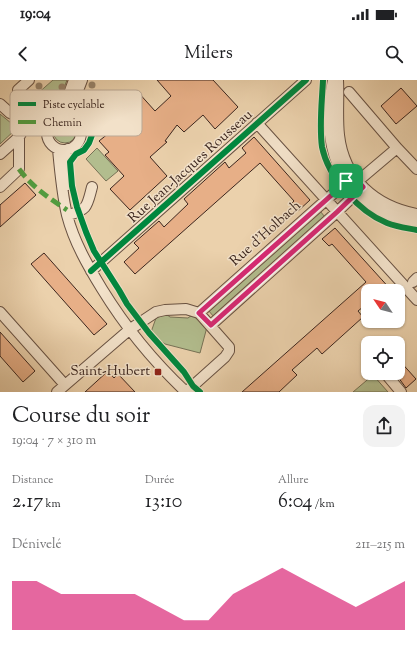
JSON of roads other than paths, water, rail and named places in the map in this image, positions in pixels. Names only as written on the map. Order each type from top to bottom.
[{"type":"street","points":[[18,90],[30,80]]},
{"type":"street","points":[[70,90],[74,80]]},
{"type":"street","points":[[78,90],[82,80]]},
{"type":"street","name":"Rue Jean-Jacques Rousseau","points":[[94,269],[306,80]]},
{"type":"street","points":[[333,80],[330,101],[329,134],[335,160],[355,184],[384,213],[393,217],[417,222]]},
{"type":"street","points":[[338,80],[338,128],[340,145],[355,184],[397,209],[417,214]]},
{"type":"street","points":[[350,92],[397,148],[417,169]]},
{"type":"street","points":[[0,104],[10,113]]},
{"type":"street","points":[[257,124],[417,300]]},
{"type":"street","points":[[48,136],[50,143],[63,149],[77,144],[81,136]]},
{"type":"street","points":[[0,154],[19,137]]},
{"type":"street","points":[[0,187],[19,169],[19,137]]},
{"type":"street","points":[[211,325],[337,212],[355,184],[397,148]]},
{"type":"street","points":[[0,312],[61,388],[129,330],[156,312],[164,310],[186,309],[199,313],[229,347],[229,351],[226,357],[186,392],[156,363],[129,330],[78,244],[60,172],[63,149]]},
{"type":"street","name":"Rue d'Holbach","points":[[199,313],[326,200],[355,184]]},
{"type":"street","points":[[70,215],[80,212],[87,205],[92,188]]},
{"type":"street","points":[[392,380],[402,392]]},
{"type":"place","name":"Saint-Hubert","points":[[158,372]]}]
